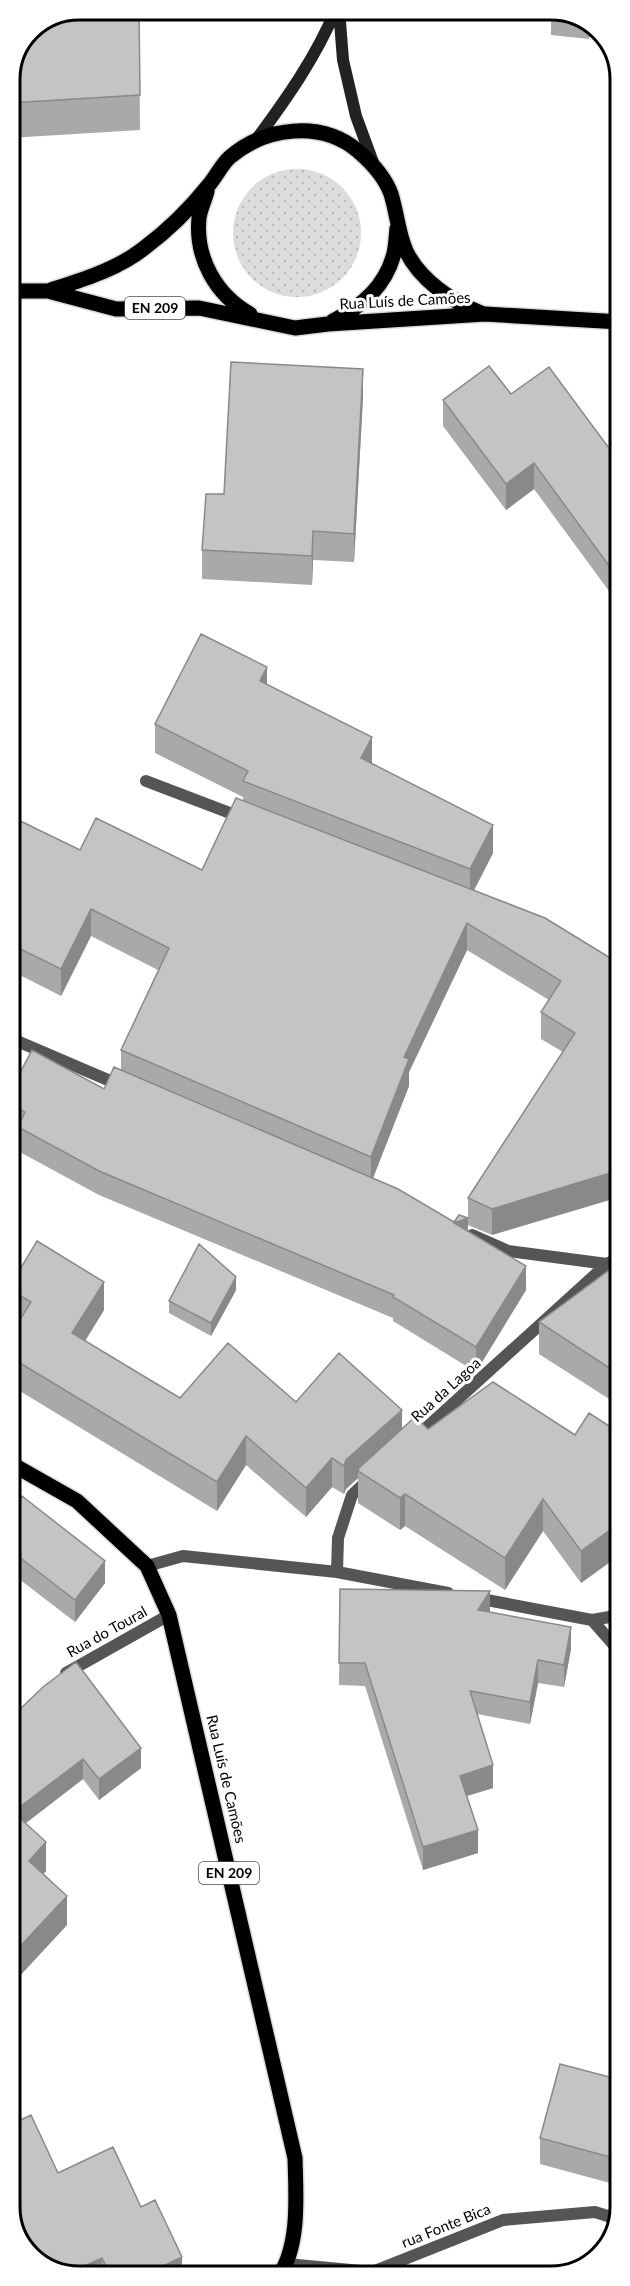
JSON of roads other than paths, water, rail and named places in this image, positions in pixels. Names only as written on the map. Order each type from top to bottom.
[{"type":"main road","name":"Rua Luís de Camões","points":[[48,291],[102,273],[141,251],[173,225],[209,186],[228,158],[256,140],[286,130],[319,132],[350,144],[374,165],[390,192],[406,250],[419,272],[458,302],[485,314]]},
{"type":"main road","name":"Rua Luís de Camões","points":[[209,186],[199,217],[201,250],[213,281],[234,306],[263,322]]},
{"type":"main road","name":"Rua Luís de Camões","points":[[328,324],[356,309],[380,286],[394,256],[397,224]]},
{"type":"main road","name":"Rua Luís de Camões","points":[[20,291],[48,291],[116,309],[199,308],[295,328],[485,314],[610,321]]},
{"type":"main road","name":"Rua Luís de Camões","points":[[20,1469],[77,1501],[147,1566],[169,1615],[295,2158],[297,2210],[284,2266]]},
{"type":"street","points":[[256,140],[292,92],[332,20]]},
{"type":"street","points":[[338,20],[343,60],[356,116],[374,165]]},
{"type":"street","points":[[146,781],[255,823]]},
{"type":"street","points":[[20,1042],[129,1089]]},
{"type":"street","points":[[465,1233],[508,1251],[607,1264]]},
{"type":"street","name":"Rua da Lagoa","points":[[405,1447],[610,1262]]},
{"type":"street","points":[[337,1572],[338,1538],[352,1495],[378,1471]]},
{"type":"street","points":[[147,1566],[183,1556],[337,1572],[591,1620],[610,1617]]},
{"type":"street","name":"Rua do Toural","points":[[61,1678],[70,1670],[169,1615]]},
{"type":"street","points":[[591,1620],[610,1641]]},
{"type":"street","name":"rua Fonte Bica","points":[[387,2266],[503,2220],[595,2212],[609,2217]]}]
